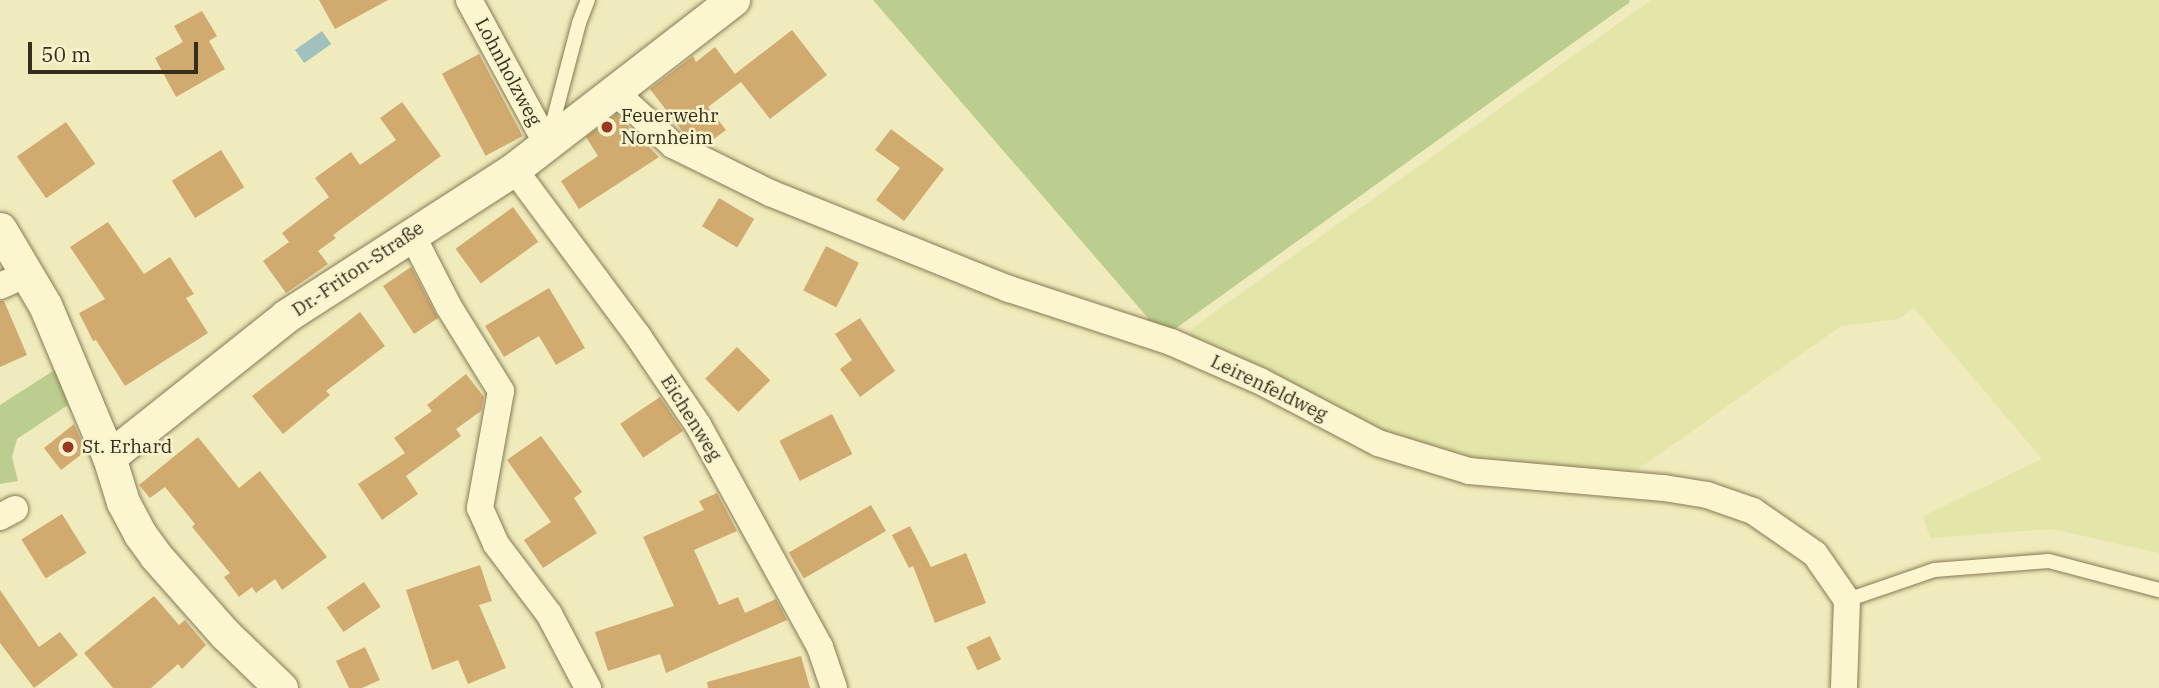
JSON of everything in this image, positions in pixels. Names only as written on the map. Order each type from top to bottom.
[{"type":"street","name":"Lohnholzweg","points":[[469,0],[547,144]]},
{"type":"street","name":"Dr.-Friton-Straße","points":[[109,457],[286,316],[514,169],[733,0]]},
{"type":"street","name":"Leirenfeldweg","points":[[614,91],[673,145],[770,193],[1009,289],[1171,342],[1260,382],[1378,443],[1469,471],[1664,488],[1707,495],[1753,511],[1815,554],[1847,600]]},
{"type":"street","name":"Eichenweg","points":[[514,169],[638,336],[698,425],[820,647],[834,688]]},
{"type":"street","points":[[0,229],[13,280],[71,363],[109,457],[123,502],[155,555],[225,634],[281,688]]},
{"type":"street","points":[[411,233],[449,307],[501,391],[480,508],[496,544],[550,614],[589,688]]},
{"type":"street","points":[[1844,688],[1847,600]]},
{"type":"lane","points":[[547,144],[579,23],[588,0]]},
{"type":"lane","points":[[1847,600],[1934,570],[2049,562],[2159,590]]},
{"type":"green space","points":[[873,0],[1630,2],[1168,334],[1140,325],[1148,318]]},
{"type":"green space","points":[[1651,0],[2159,0],[2159,553],[2052,529],[1930,538],[1923,516],[2042,459],[1914,308],[1899,319],[1841,326],[1620,482],[1426,459],[1189,341],[1190,330]]},
{"type":"green space","points":[[56,369],[68,405],[17,439],[12,457],[18,481],[0,484],[0,405]]},
{"type":"water","points":[[322,31],[331,44],[304,63],[295,50]]},
{"type":"building","points":[[319,0],[388,0],[335,29]]},
{"type":"building","points":[[202,11],[217,36],[209,41],[225,69],[176,97],[155,58],[183,42],[174,26]]},
{"type":"building","points":[[792,30],[827,75],[770,119],[741,82],[708,107],[726,130],[707,144],[683,132],[650,89],[693,56],[696,62],[715,47],[735,74]]},
{"type":"building","points":[[479,54],[523,136],[486,156],[442,74]]},
{"type":"building","points":[[402,102],[441,156],[333,235],[336,238],[318,251],[328,264],[286,293],[263,261],[289,242],[282,233],[329,197],[315,178],[351,152],[360,165],[396,140],[380,118]]},
{"type":"building","points":[[616,114],[659,157],[579,209],[561,181],[598,156],[586,137]]},
{"type":"building","points":[[66,122],[95,164],[46,198],[17,156]]},
{"type":"building","points":[[891,129],[944,169],[904,221],[876,200],[900,168],[875,150]]},
{"type":"building","points":[[221,150],[244,187],[195,218],[172,181]]},
{"type":"building","points":[[719,198],[754,219],[737,247],[702,226]]},
{"type":"building","points":[[513,207],[538,242],[481,284],[456,249]]},
{"type":"building","points":[[108,222],[144,274],[170,257],[194,294],[186,298],[208,333],[125,386],[96,340],[93,341],[79,313],[105,299],[70,247]]},
{"type":"building","points":[[826,246],[859,263],[836,307],[803,291]]},
{"type":"building","points":[[411,267],[438,318],[414,334],[383,286]]},
{"type":"building","points":[[549,288],[585,348],[556,365],[539,336],[504,357],[485,326]]},
{"type":"building","points":[[0,301],[4,301],[27,355],[0,367]]},
{"type":"building","points":[[360,312],[385,346],[326,391],[330,395],[283,434],[252,396]]},
{"type":"building","points":[[860,318],[895,371],[860,397],[840,369],[852,360],[835,334]]},
{"type":"building","points":[[737,347],[770,380],[738,412],[705,379]]},
{"type":"building","points":[[466,374],[484,397],[481,411],[456,429],[461,436],[406,476],[418,494],[382,520],[358,484],[405,453],[394,438],[432,411],[427,405]]},
{"type":"building","points":[[660,397],[683,431],[643,458],[620,424]]},
{"type":"building","points":[[832,414],[852,454],[800,481],[779,441]]},
{"type":"building","name":"St. Erhard","points":[[74,424],[86,451],[61,470],[44,448]]},
{"type":"building","points":[[541,436],[582,492],[574,498],[597,533],[543,568],[524,540],[551,522],[507,460]]},
{"type":"building","points":[[198,437],[239,488],[260,471],[327,557],[282,590],[275,579],[256,593],[252,587],[239,597],[224,577],[230,573],[192,527],[195,524],[165,487],[150,498],[139,485]]},
{"type":"building","points":[[717,493],[737,531],[694,550],[719,605],[738,597],[745,613],[776,599],[787,620],[666,673],[660,654],[608,671],[595,632],[674,606],[643,537],[704,510],[699,501]]},
{"type":"building","points":[[871,505],[886,531],[804,578],[789,552]]},
{"type":"building","points":[[62,514],[86,553],[46,578],[21,539]]},
{"type":"building","points":[[910,526],[931,567],[966,553],[986,603],[935,623],[913,566],[909,568],[892,535]]},
{"type":"building","points":[[480,565],[492,601],[479,605],[506,668],[468,684],[458,660],[432,670],[406,590]]},
{"type":"building","points":[[364,582],[381,607],[343,632],[327,607]]},
{"type":"building","points":[[0,590],[39,647],[60,632],[78,655],[34,688],[0,643]]},
{"type":"building","points":[[154,596],[179,625],[185,620],[206,645],[182,669],[178,664],[151,688],[113,688],[84,653]]},
{"type":"building","points":[[990,636],[1001,660],[977,671],[966,647]]},
{"type":"building","points":[[365,647],[380,680],[362,688],[349,688],[336,661]]},
{"type":"building","points":[[801,656],[810,688],[708,688],[707,682]]},
{"type":"place","name":"Feuerwehr Nornheim","points":[[607,127]]},
{"type":"place","name":"St. Erhard","points":[[68,447]]}]
